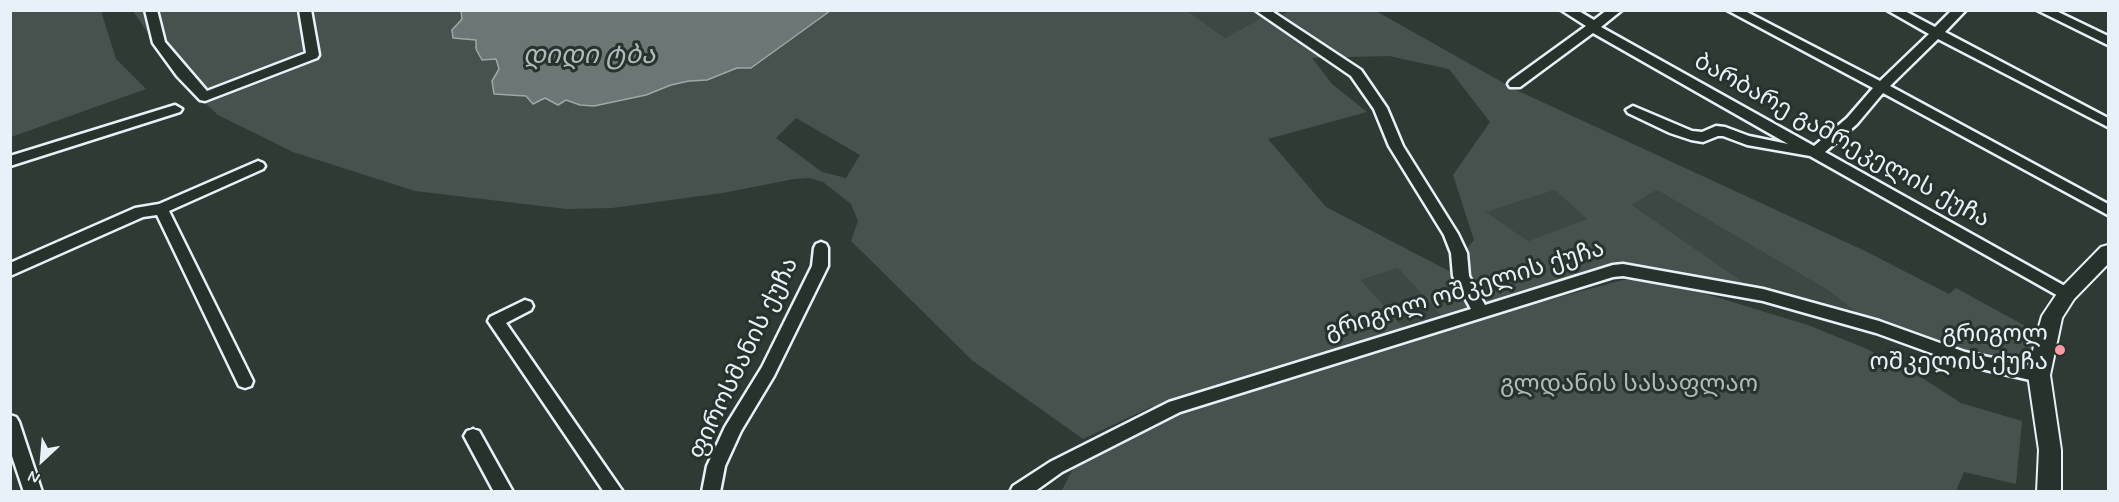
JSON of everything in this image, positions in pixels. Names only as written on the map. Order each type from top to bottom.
[{"type":"main road","points":[[2049,492],[2050,450],[2039,375],[2052,316],[2067,294],[2109,252]]},
{"type":"street","points":[[151,10],[159,43],[182,73],[205,97],[313,54],[305,10]]},
{"type":"street","points":[[1261,10],[1356,73],[1389,126],[1396,146],[1450,234],[1459,253],[1461,276],[1480,311]]},
{"type":"street","name":"ბარბარე გამრეკელის ქუჩა","points":[[1567,10],[1815,153],[2067,294]]},
{"type":"street","points":[[1515,84],[1616,10]]},
{"type":"street","points":[[1732,10],[1881,87],[2109,210]]},
{"type":"street","points":[[1893,10],[2109,123]]},
{"type":"street","points":[[1633,110],[1691,135],[1704,137],[1716,131],[1725,132],[1747,140],[1815,153],[1852,121],[1881,87],[1960,10]]},
{"type":"street","points":[[2043,10],[2109,41]]},
{"type":"street","points":[[10,161],[175,109]]},
{"type":"street","points":[[10,270],[140,212],[161,209],[258,166]]},
{"type":"street","points":[[161,209],[245,381]]},
{"type":"street","name":"ფიროსმანის ქუჩა","points":[[711,491],[716,466],[734,427],[768,371],[820,266],[821,248]]},
{"type":"street","name":"გრიგოლ ოშკელის ქუჩა","points":[[1019,492],[1056,467],[1175,407],[1613,271],[1623,270],[1763,295],[1879,327],[1964,358],[2039,375]]},
{"type":"street","points":[[525,306],[496,321],[614,492]]},
{"type":"street","points":[[10,422],[33,492]]},
{"type":"street","points":[[473,436],[504,492]]},
{"type":"shaded area","points":[[1188,11],[1255,11],[1265,16],[1225,38]]},
{"type":"shaded area","points":[[1555,190],[1588,219],[1528,241],[1485,212]]},
{"type":"shaded area","points":[[1657,190],[1826,289],[1867,320],[1748,286],[1632,205]]},
{"type":"shaded area","points":[[1398,268],[1442,317],[1404,328],[1361,280]]},
{"type":"green space","points":[[10,11],[101,11],[116,59],[146,89],[11,137]]},
{"type":"green space","points":[[133,11],[461,11],[467,39],[476,40],[496,59],[499,69],[492,81],[494,93],[545,98],[558,105],[566,100],[580,105],[689,81],[707,80],[737,68],[751,68],[830,11],[1188,11],[1225,38],[1265,16],[1276,22],[1280,16],[1290,11],[1376,11],[1516,90],[1865,251],[1949,294],[1956,288],[2038,333],[2031,370],[1867,320],[1826,289],[1657,190],[1632,205],[1750,287],[1744,289],[1594,272],[1442,317],[1398,268],[1361,280],[1404,328],[1149,408],[1083,439],[973,361],[851,241],[858,221],[851,204],[823,182],[809,178],[794,179],[723,193],[612,208],[567,209],[415,191],[293,152],[218,115],[178,77]],"holes":[[[1389,56],[1449,69],[1490,122],[1453,175],[1474,240],[1449,271],[1326,207],[1268,139],[1367,112],[1332,84],[1312,58]],[[796,118],[860,155],[846,178],[822,172],[776,138]],[[1555,190],[1587,219],[1528,241],[1486,212]]]},
{"type":"green space","name":"გლდანის სასაფლაო","points":[[1623,280],[1650,280],[1706,294],[1808,325],[1867,349],[1919,376],[1961,403],[2022,421],[2016,484],[1964,472],[1956,491],[1061,492],[1078,459],[1167,416],[1455,325]]},
{"type":"water","name":"დიდი ტბა","points":[[461,10],[830,11],[751,68],[737,68],[707,80],[671,85],[646,95],[594,106],[580,105],[566,100],[558,105],[545,98],[533,104],[526,96],[494,94],[492,81],[499,69],[496,59],[482,60],[476,49],[476,40],[453,38],[452,30],[462,19]]},
{"type":"place","name":"გრიგოლ ოშკელის ქუჩა","points":[[2060,350]]}]
